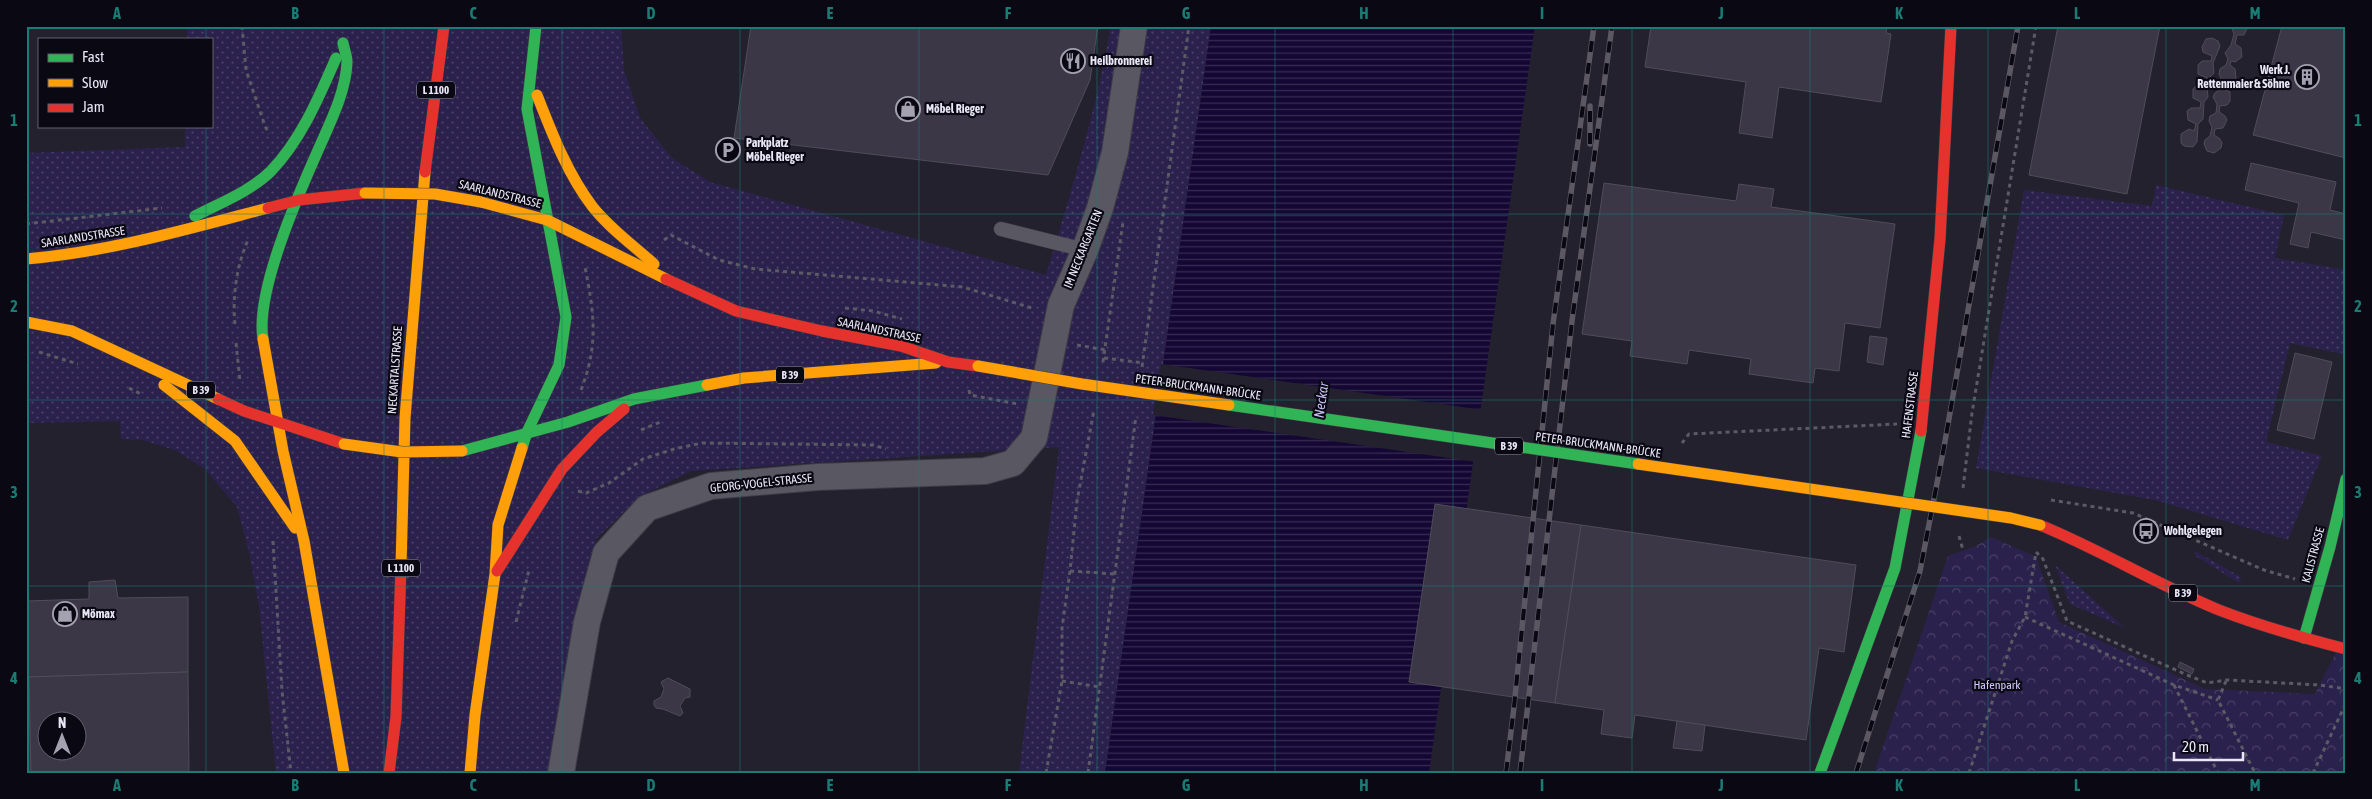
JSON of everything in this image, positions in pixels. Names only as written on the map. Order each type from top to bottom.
[{"type":"main road","name":"NECKARTALSTRASSE","points":[[389,773],[396,717],[406,408],[419,230],[444,26]]},
{"type":"main road","points":[[470,773],[475,715],[495,574],[498,525],[527,432],[559,365],[566,317],[527,109],[536,26]]},
{"type":"main road","name":"HAFENSTRASSE","points":[[1820,773],[1895,568],[1923,423],[1940,239],[1951,26]]},
{"type":"main road","points":[[144,241],[222,203],[270,172],[305,126],[344,39],[347,60],[338,104],[269,277],[261,328],[278,422],[304,541],[344,773]]},
{"type":"main road","points":[[531,79],[552,131],[586,197],[610,225],[678,285]]},
{"type":"main road","name":"SAARLANDSTRASSE","points":[[26,259],[72,255],[144,241],[299,200],[365,193],[435,194],[460,197],[547,220],[678,285],[736,311],[822,331],[901,346],[948,362],[978,366]]},
{"type":"main road","name":"SAARLANDSTRASSE","points":[[26,322],[72,331],[125,354],[244,412],[344,444],[402,452],[462,451],[568,422],[634,399],[744,378],[948,362]]},
{"type":"main road","points":[[125,354],[235,441],[304,541]]},
{"type":"main road","name":"PETER-BRUCKMANN-BRÜCKE","points":[[978,366],[1082,384],[2001,517],[2040,525],[2072,538],[2202,602],[2249,621],[2304,638]]},
{"type":"main road","points":[[495,574],[562,469],[597,432],[634,399]]},
{"type":"main road","name":"KALISTRASSE","points":[[2304,638],[2330,547],[2346,479]]},
{"type":"main road","name":"B 39","points":[[2304,638],[2342,648]]},
{"type":"main road","name":"NECKARTALSTRASSE","points":[[396,717],[401,773]]},
{"type":"street","name":"IM NECKARGARTEN","points":[[1013,463],[1034,438],[1060,305],[1085,250],[1100,208],[1115,152],[1134,26]]},
{"type":"street","name":"GEORG-VOGEL-STRASSE","points":[[561,773],[587,622],[606,553],[647,508],[711,486],[818,477],[984,472],[1013,463]]},
{"type":"lane","points":[[1001,229],[1085,250]]},
{"type":"path","points":[[242,26],[246,70],[265,126],[270,135]]},
{"type":"path","points":[[1962,492],[1972,413],[2036,26]]},
{"type":"path","points":[[26,224],[168,208]]},
{"type":"path","points":[[658,245],[671,235],[719,260],[755,269],[963,286],[1033,309],[1060,305]]},
{"type":"path","points":[[1111,256],[1118,251]]},
{"type":"path","points":[[836,307],[873,311],[906,320]]},
{"type":"path","points":[[36,351],[82,365]]},
{"type":"path","points":[[1104,358],[1143,363]]},
{"type":"path","points":[[968,383],[970,395],[1041,408]]},
{"type":"path","points":[[126,386],[144,395]]},
{"type":"path","points":[[638,431],[665,420]]},
{"type":"path","points":[[1682,443],[1689,434],[1923,423]]},
{"type":"path","points":[[562,469],[570,489],[586,493],[609,483],[644,459],[674,449],[702,443],[750,442],[873,444],[888,450],[891,474]]},
{"type":"path","points":[[2043,499],[2132,513],[2264,570]]},
{"type":"path","points":[[1958,531],[1963,550]]},
{"type":"path","points":[[272,540],[282,691],[292,773]]},
{"type":"path","points":[[1969,773],[2012,641],[2025,616],[2036,552],[2043,559],[2067,621],[2187,675],[2207,683],[2227,680],[2320,684],[2346,689]]},
{"type":"path","points":[[514,628],[530,564]]},
{"type":"path","points":[[1070,571],[1115,574]]},
{"type":"path","points":[[2025,616],[2174,684],[2218,700],[2256,773]]},
{"type":"path","points":[[2218,700],[2227,680]]},
{"type":"path","points":[[1062,681],[1100,687]]},
{"type":"path","points":[[2174,684],[2218,773]]},
{"type":"path","points":[[2313,773],[2346,703]]},
{"type":"green space","points":[[187,26],[621,26],[624,70],[640,118],[672,158],[710,182],[1046,275],[1074,182],[1105,58],[1111,26],[1211,26],[1105,773],[1019,773],[1059,447],[691,471],[639,497],[596,539],[556,723],[548,773],[276,773],[259,606],[249,552],[237,507],[205,469],[175,450],[142,440],[121,439],[120,421],[26,423],[26,153],[185,147],[185,128],[212,128],[212,38],[187,38]]},
{"type":"green space","points":[[2156,185],[2284,215],[2275,258],[2346,270],[2346,337],[2342,354],[2290,343],[2266,442],[2322,456],[2288,540],[2155,500],[1976,468],[2024,190],[2152,206]]},
{"type":"green space","name":"Hafenpark","points":[[1991,537],[2036,557],[2059,622],[2205,689],[2315,694],[2346,633],[2346,773],[1874,773],[1948,556],[1976,546]]},
{"type":"green space","points":[[2195,551],[2241,577],[2239,583],[2194,555]]},
{"type":"green space","points":[[2055,565],[2125,628],[2070,604]]},
{"type":"water","name":"Neckar","points":[[1211,26],[1535,26],[1429,773],[1105,773]]},
{"type":"pier","points":[[1161,364],[1483,410],[1476,462],[1153,415]]},
{"type":"building","name":"Möbel Rieger","points":[[751,26],[1098,26],[1090,80],[1048,175],[734,138]]},
{"type":"building","points":[[1651,26],[1887,26],[1886,33],[1891,34],[1881,102],[1779,87],[1772,138],[1739,133],[1746,82],[1645,67]]},
{"type":"building","points":[[2058,26],[2160,26],[2127,194],[2029,175]]},
{"type":"building","points":[[2231,26],[2248,26],[2244,35],[2237,35],[2235,44],[2241,48],[2242,57],[2235,62],[2231,61],[2230,65],[2235,69],[2236,78],[2226,82],[2224,89],[2230,92],[2230,101],[2227,105],[2220,106],[2219,112],[2227,120],[2223,128],[2215,129],[2214,135],[2222,143],[2221,148],[2214,153],[2207,151],[2204,144],[2205,140],[2210,136],[2212,127],[2209,121],[2210,116],[2216,113],[2217,104],[2213,97],[2221,89],[2223,82],[2219,74],[2220,69],[2226,65],[2228,59],[2225,53],[2231,45],[2234,34]]},
{"type":"building","name":"Werk J. Rettenmaier & Söhne","points":[[2282,26],[2346,26],[2346,158],[2253,135]]},
{"type":"building","points":[[2212,38],[2218,41],[2220,46],[2213,63],[2214,73],[2210,77],[2207,87],[2208,97],[2204,102],[2203,119],[2198,124],[2197,142],[2193,147],[2184,146],[2181,143],[2181,134],[2189,129],[2194,131],[2196,124],[2188,120],[2187,111],[2191,108],[2200,108],[2201,102],[2193,98],[2193,89],[2196,86],[2205,86],[2207,78],[2198,74],[2198,65],[2202,61],[2211,61],[2212,56],[2203,52],[2202,47],[2206,39]]},
{"type":"building","points":[[2251,163],[2336,182],[2330,210],[2346,214],[2346,240],[2311,232],[2308,248],[2290,244],[2299,203],[2245,190]]},
{"type":"building","points":[[1604,183],[1736,201],[1739,184],[1774,189],[1771,207],[1895,224],[1880,328],[1845,323],[1839,371],[1815,368],[1813,383],[1749,374],[1751,359],[1689,350],[1687,364],[1630,356],[1632,341],[1582,334]]},
{"type":"building","points":[[1870,336],[1887,338],[1883,365],[1867,362]]},
{"type":"building","points":[[2295,353],[2332,362],[2314,439],[2277,430]]},
{"type":"building","points":[[1435,504],[1581,525],[1555,703],[1409,682]]},
{"type":"building","points":[[1581,525],[1856,565],[1844,652],[1819,648],[1806,740],[1635,715],[1632,738],[1601,734],[1604,710],[1555,703]]},
{"type":"building","points":[[115,580],[118,598],[188,597],[188,672],[29,677],[31,773],[26,773],[26,601],[89,599],[89,582]]},
{"type":"building","points":[[2180,662],[2194,669],[2192,674],[2178,667]]},
{"type":"building","points":[[188,672],[189,773],[31,773],[29,677]]},
{"type":"building","points":[[668,678],[690,689],[690,697],[685,698],[680,706],[683,713],[680,716],[656,708],[654,705],[654,701],[661,697],[664,689],[661,682]]},
{"type":"building","points":[[1677,721],[1705,725],[1702,751],[1673,748]]},
{"type":"railway","points":[[1506,773],[1553,324],[1594,26]]},
{"type":"railway","points":[[1520,773],[1572,321],[1612,26]]},
{"type":"railway","points":[[1856,773],[1920,571],[1944,447],[2018,26]]},
{"type":"railway","points":[[1590,106],[1590,144]]},
{"type":"traffic: fast","points":[[522,448],[527,432],[559,365],[566,317],[527,109],[536,26]]},
{"type":"traffic: fast","points":[[263,339],[262,319],[266,296],[280,243],[333,117],[344,84],[347,57],[343,43]]},
{"type":"traffic: fast","points":[[195,216],[245,191],[263,178],[282,159],[316,103],[336,58]]},
{"type":"traffic: fast","points":[[462,451],[568,422],[634,399],[707,385]]},
{"type":"traffic: fast","points":[[1229,405],[1638,464]]},
{"type":"traffic: fast","points":[[1820,773],[1895,568],[1921,431]]},
{"type":"traffic: fast","points":[[2304,638],[2330,547],[2346,479]]},
{"type":"traffic: slow","points":[[537,95],[561,152],[583,193],[606,222],[654,264]]},
{"type":"traffic: slow","points":[[401,566],[405,418],[425,172]]},
{"type":"traffic: slow","points":[[365,193],[435,194],[481,202]]},
{"type":"traffic: slow","points":[[481,202],[547,220],[666,279]]},
{"type":"traffic: slow","points":[[26,259],[57,256],[118,245],[178,232],[268,208]]},
{"type":"traffic: slow","points":[[26,322],[72,331],[218,399]]},
{"type":"traffic: slow","points":[[263,339],[283,451],[304,541],[344,773]]},
{"type":"traffic: slow","points":[[707,385],[744,378],[936,363]]},
{"type":"traffic: slow","points":[[978,366],[1082,384],[1229,405]]},
{"type":"traffic: slow","points":[[164,385],[235,441],[295,528]]},
{"type":"traffic: slow","points":[[344,444],[402,452],[462,451]]},
{"type":"traffic: slow","points":[[470,773],[475,715],[495,574],[498,525],[522,448]]},
{"type":"traffic: slow","points":[[1638,464],[2011,518],[2040,525]]},
{"type":"traffic: jam","points":[[425,172],[444,26]]},
{"type":"traffic: jam","points":[[1921,431],[1940,239],[1951,26]]},
{"type":"traffic: jam","points":[[268,208],[299,200],[365,193]]},
{"type":"traffic: jam","points":[[666,279],[736,311],[822,331],[901,346],[948,362],[978,366]]},
{"type":"traffic: jam","points":[[218,399],[244,411],[344,444]]},
{"type":"traffic: jam","points":[[497,571],[562,469],[597,432],[624,409]]},
{"type":"traffic: jam","points":[[2040,525],[2219,610],[2282,631],[2346,649]]},
{"type":"traffic: jam","points":[[389,773],[396,717],[401,566]]},
{"type":"place","name":"Heilbronnerei","points":[[1073,61]]},
{"type":"place","name":"Werk J. Rettenmaier & Söhne","points":[[2307,77]]},
{"type":"place","name":"Möbel Rieger","points":[[908,109]]},
{"type":"place","name":"Parkplatz Möbel Rieger","points":[[728,150]]},
{"type":"place","name":"Wohlgelegen","points":[[2146,531]]},
{"type":"place","name":"Mömax","points":[[65,614]]}]
